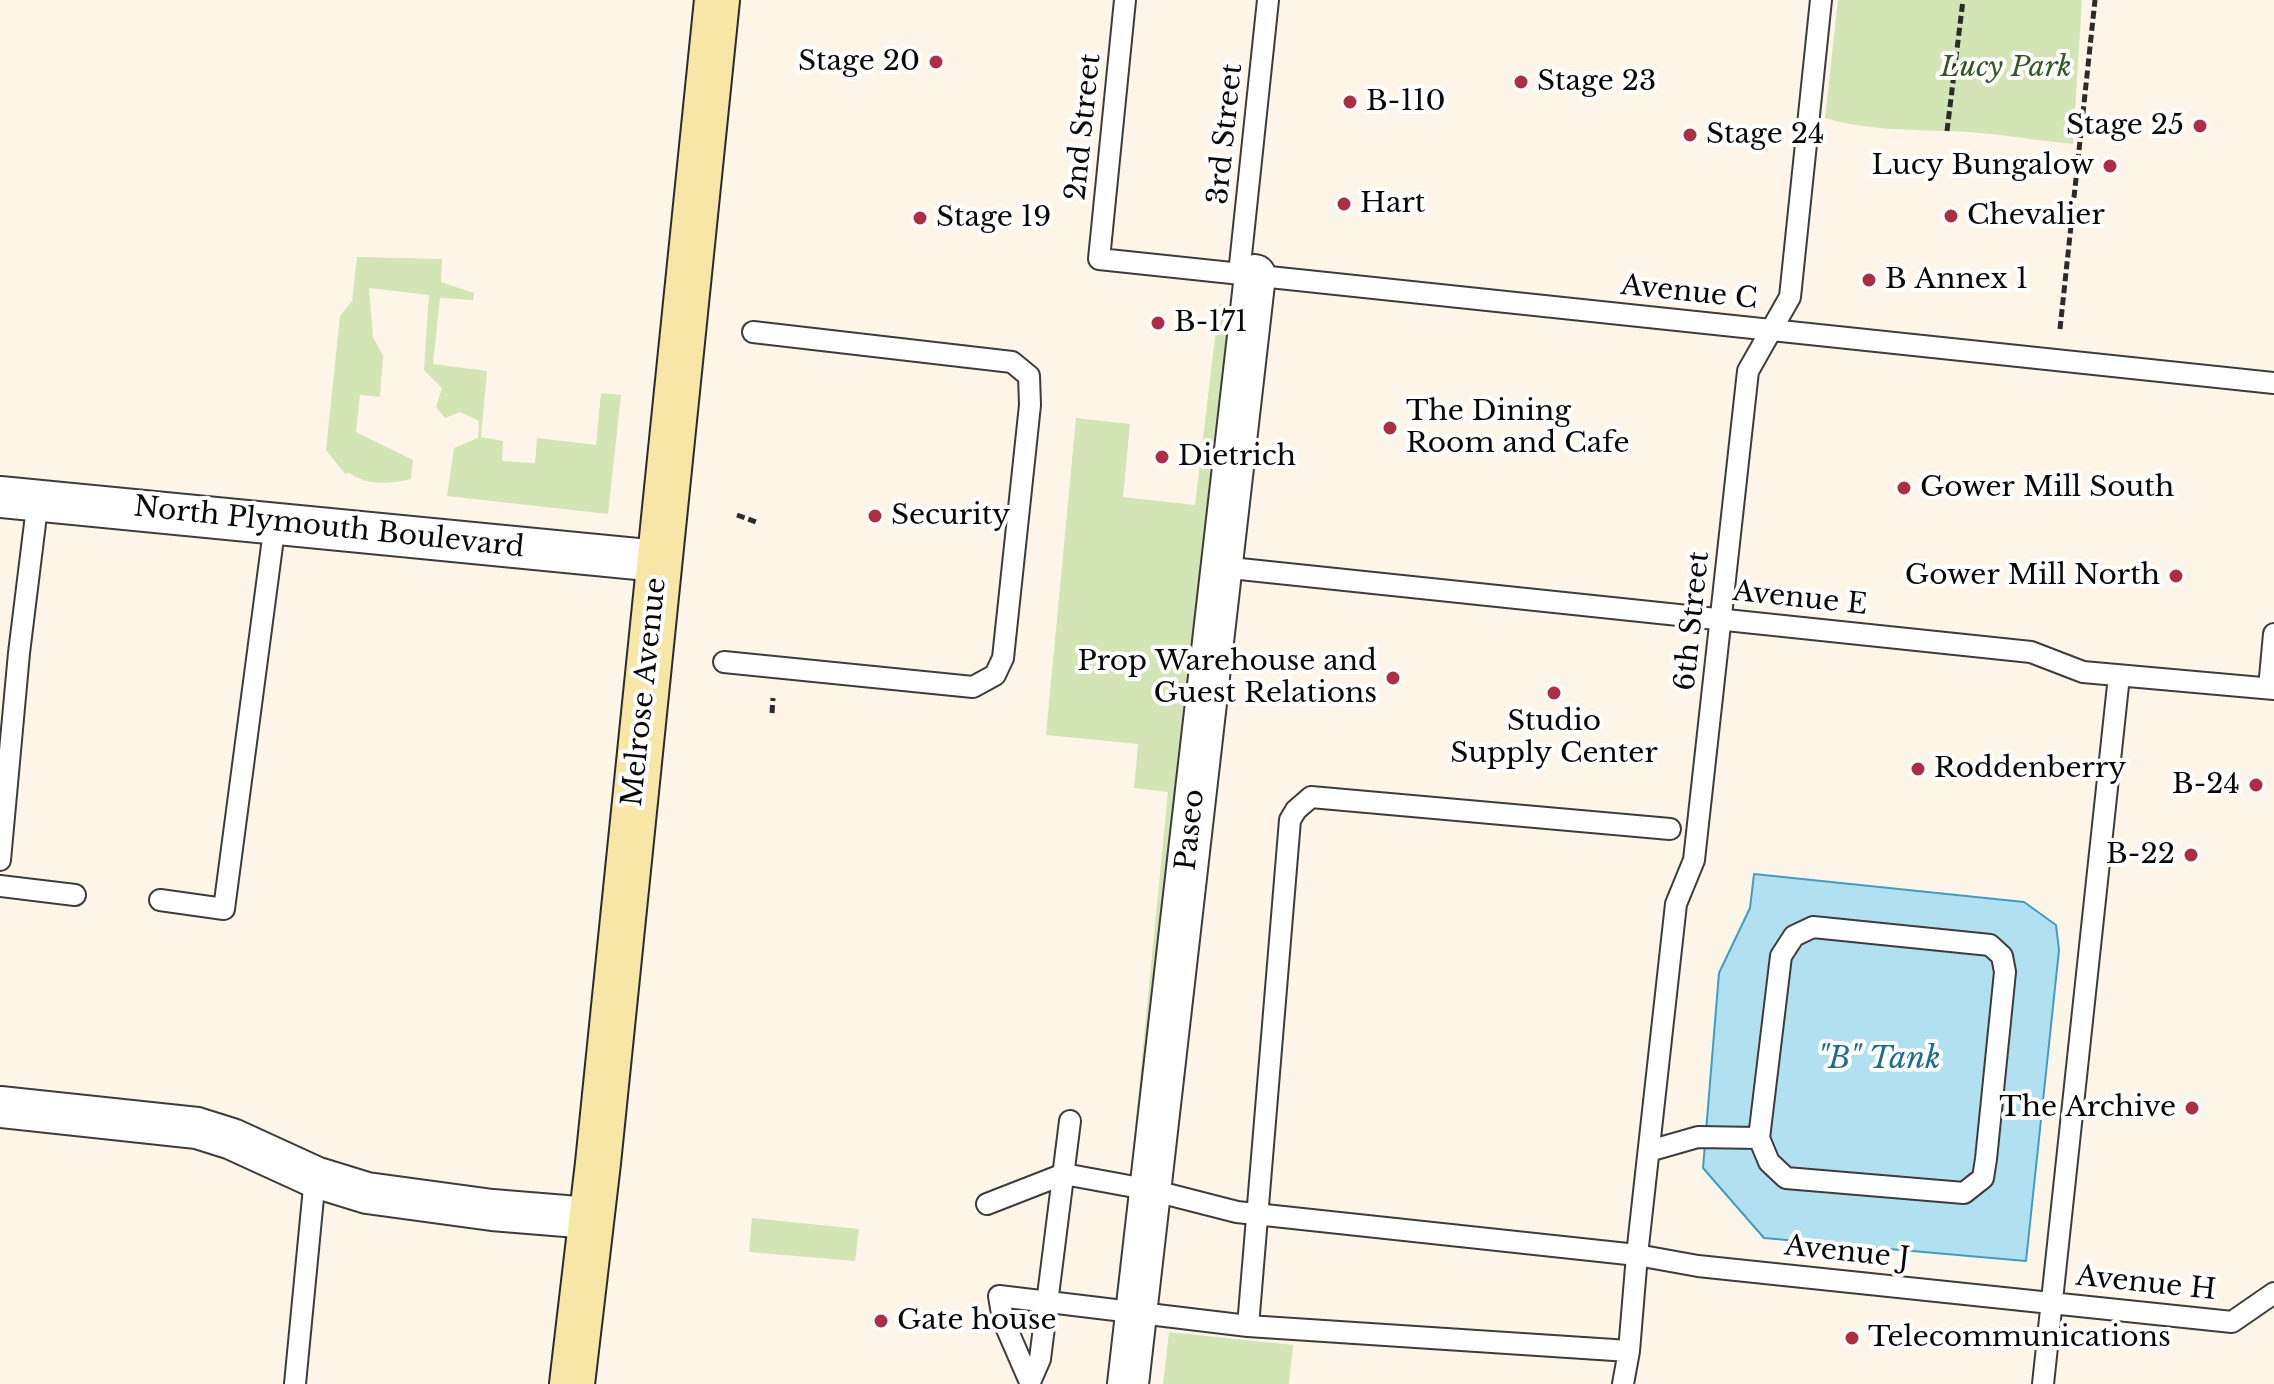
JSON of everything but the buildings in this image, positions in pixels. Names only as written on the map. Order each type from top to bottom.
[{"type":"main road","name":"Melrose Avenue","points":[[572,1384],[598,1163],[717,0]]},
{"type":"street","name":"Paseo","points":[[1128,1384],[1221,567],[1247,275]]},
{"type":"street","name":"North Plymouth Boulevard","points":[[19,498],[658,561]]},
{"type":"street","points":[[0,1107],[197,1128],[232,1139],[315,1177],[367,1193],[492,1210],[590,1218]]},
{"type":"lane","name":"2nd Street","points":[[1099,259],[1125,0]]},
{"type":"lane","name":"3rd Street","points":[[1247,275],[1268,0]]},
{"type":"lane","name":"6th Street","points":[[1629,1351],[1676,904],[1694,860],[1748,371],[1790,297],[1821,0]]},
{"type":"lane","name":"Avenue C","points":[[1099,259],[2274,383]]},
{"type":"lane","points":[[724,662],[973,687],[995,675],[1003,658],[1030,405],[1029,376],[1012,362],[753,332]]},
{"type":"lane","points":[[0,860],[19,653],[19,498]]},
{"type":"lane","points":[[160,900],[224,909],[275,523]]},
{"type":"lane","name":"Avenue E","points":[[1221,567],[2031,652],[2083,672],[2271,689]]},
{"type":"lane","points":[[2271,689],[2274,634]]},
{"type":"lane","points":[[2043,1384],[2119,676]]},
{"type":"lane","points":[[1248,1326],[1290,820],[1296,810],[1311,797],[1670,829]]},
{"type":"lane","points":[[0,886],[75,895]]},
{"type":"lane","points":[[1813,927],[1990,945],[2002,956],[2005,972],[1983,1178],[1964,1193],[1786,1178],[1769,1162],[1759,1138],[1781,956],[1794,936],[1813,927]]},
{"type":"lane","points":[[1070,1121],[1048,1302],[1040,1359],[1030,1382],[1003,1320],[999,1296],[1048,1302],[1137,1313],[1248,1326],[1629,1351],[1623,1384]]},
{"type":"lane","points":[[1649,1151],[1698,1137],[1759,1138]]},
{"type":"lane","points":[[987,1204],[1064,1174]]},
{"type":"lane","name":"Avenue J","points":[[1064,1174],[1151,1190],[1256,1215],[1637,1255],[1698,1266],[2051,1302]]},
{"type":"lane","points":[[295,1384],[315,1177]]},
{"type":"lane","name":"Avenue H","points":[[2051,1302],[2232,1322],[2274,1293]]},
{"type":"path","points":[[1947,131],[1963,0]]},
{"type":"path","points":[[2057,360],[2095,0]]},
{"type":"path","points":[[737,515],[759,523]]},
{"type":"green space","name":"Lucy Park","points":[[1838,0],[2082,0],[2073,144],[1980,133],[1871,127],[1825,118]]},
{"type":"green space","points":[[357,257],[442,259],[441,282],[474,293],[473,300],[440,298],[433,364],[487,371],[481,437],[503,441],[502,461],[535,463],[537,438],[596,445],[601,393],[621,395],[608,514],[447,496],[454,448],[478,438],[479,421],[460,412],[445,418],[436,407],[442,388],[424,370],[429,295],[369,288],[373,337],[383,356],[380,397],[360,395],[356,432],[413,460],[411,479],[379,483],[345,474],[326,450],[340,316],[352,301]]},
{"type":"green space","points":[[1219,304],[1270,310],[1110,1384],[1168,792],[1134,788],[1138,744],[1046,735],[1076,418],[1130,424],[1123,497],[1195,505]]},
{"type":"green space","points":[[752,1218],[859,1229],[855,1261],[749,1252]]},
{"type":"green space","points":[[1169,1332],[1293,1345],[1289,1384],[1163,1384]]},
{"type":"water","name":"\"B\" Tank","points":[[1754,874],[2024,902],[2056,925],[2059,950],[2026,1261],[1764,1238],[1703,1168],[1719,973],[1750,908]]},
{"type":"place","name":"Stage 20","points":[[936,62]]},
{"type":"place","name":"Stage 23","points":[[1521,82]]},
{"type":"place","name":"B-110","points":[[1350,102]]},
{"type":"place","name":"Stage 25","points":[[2200,126]]},
{"type":"place","name":"Stage 24","points":[[1690,135]]},
{"type":"place","name":"Lucy Bungalow","points":[[2110,166]]},
{"type":"place","name":"Hart","points":[[1344,204]]},
{"type":"place","name":"Chevalier","points":[[1951,216]]},
{"type":"place","name":"Stage 19","points":[[920,218]]},
{"type":"place","name":"B Annex 1","points":[[1869,280]]},
{"type":"place","name":"B-171","points":[[1158,323]]},
{"type":"place","name":"The Dining Room and Cafe","points":[[1390,428]]},
{"type":"place","name":"Dietrich","points":[[1162,457]]},
{"type":"place","name":"Gower Mill South","points":[[1904,488]]},
{"type":"place","name":"Security","points":[[875,516]]},
{"type":"place","name":"Gower Mill North","points":[[2176,576]]},
{"type":"place","name":"Prop Warehouse and Guest Relations","points":[[1393,678]]},
{"type":"place","name":"Studio Supply Center","points":[[1554,693]]},
{"type":"place","name":"Roddenberry","points":[[1918,769]]},
{"type":"place","name":"B-24","points":[[2256,785]]},
{"type":"place","name":"B-22","points":[[2191,855]]},
{"type":"place","name":"The Archive","points":[[2192,1108]]},
{"type":"place","name":"Gate house","points":[[881,1321]]},
{"type":"place","name":"Telecommunications","points":[[1852,1338]]}]
